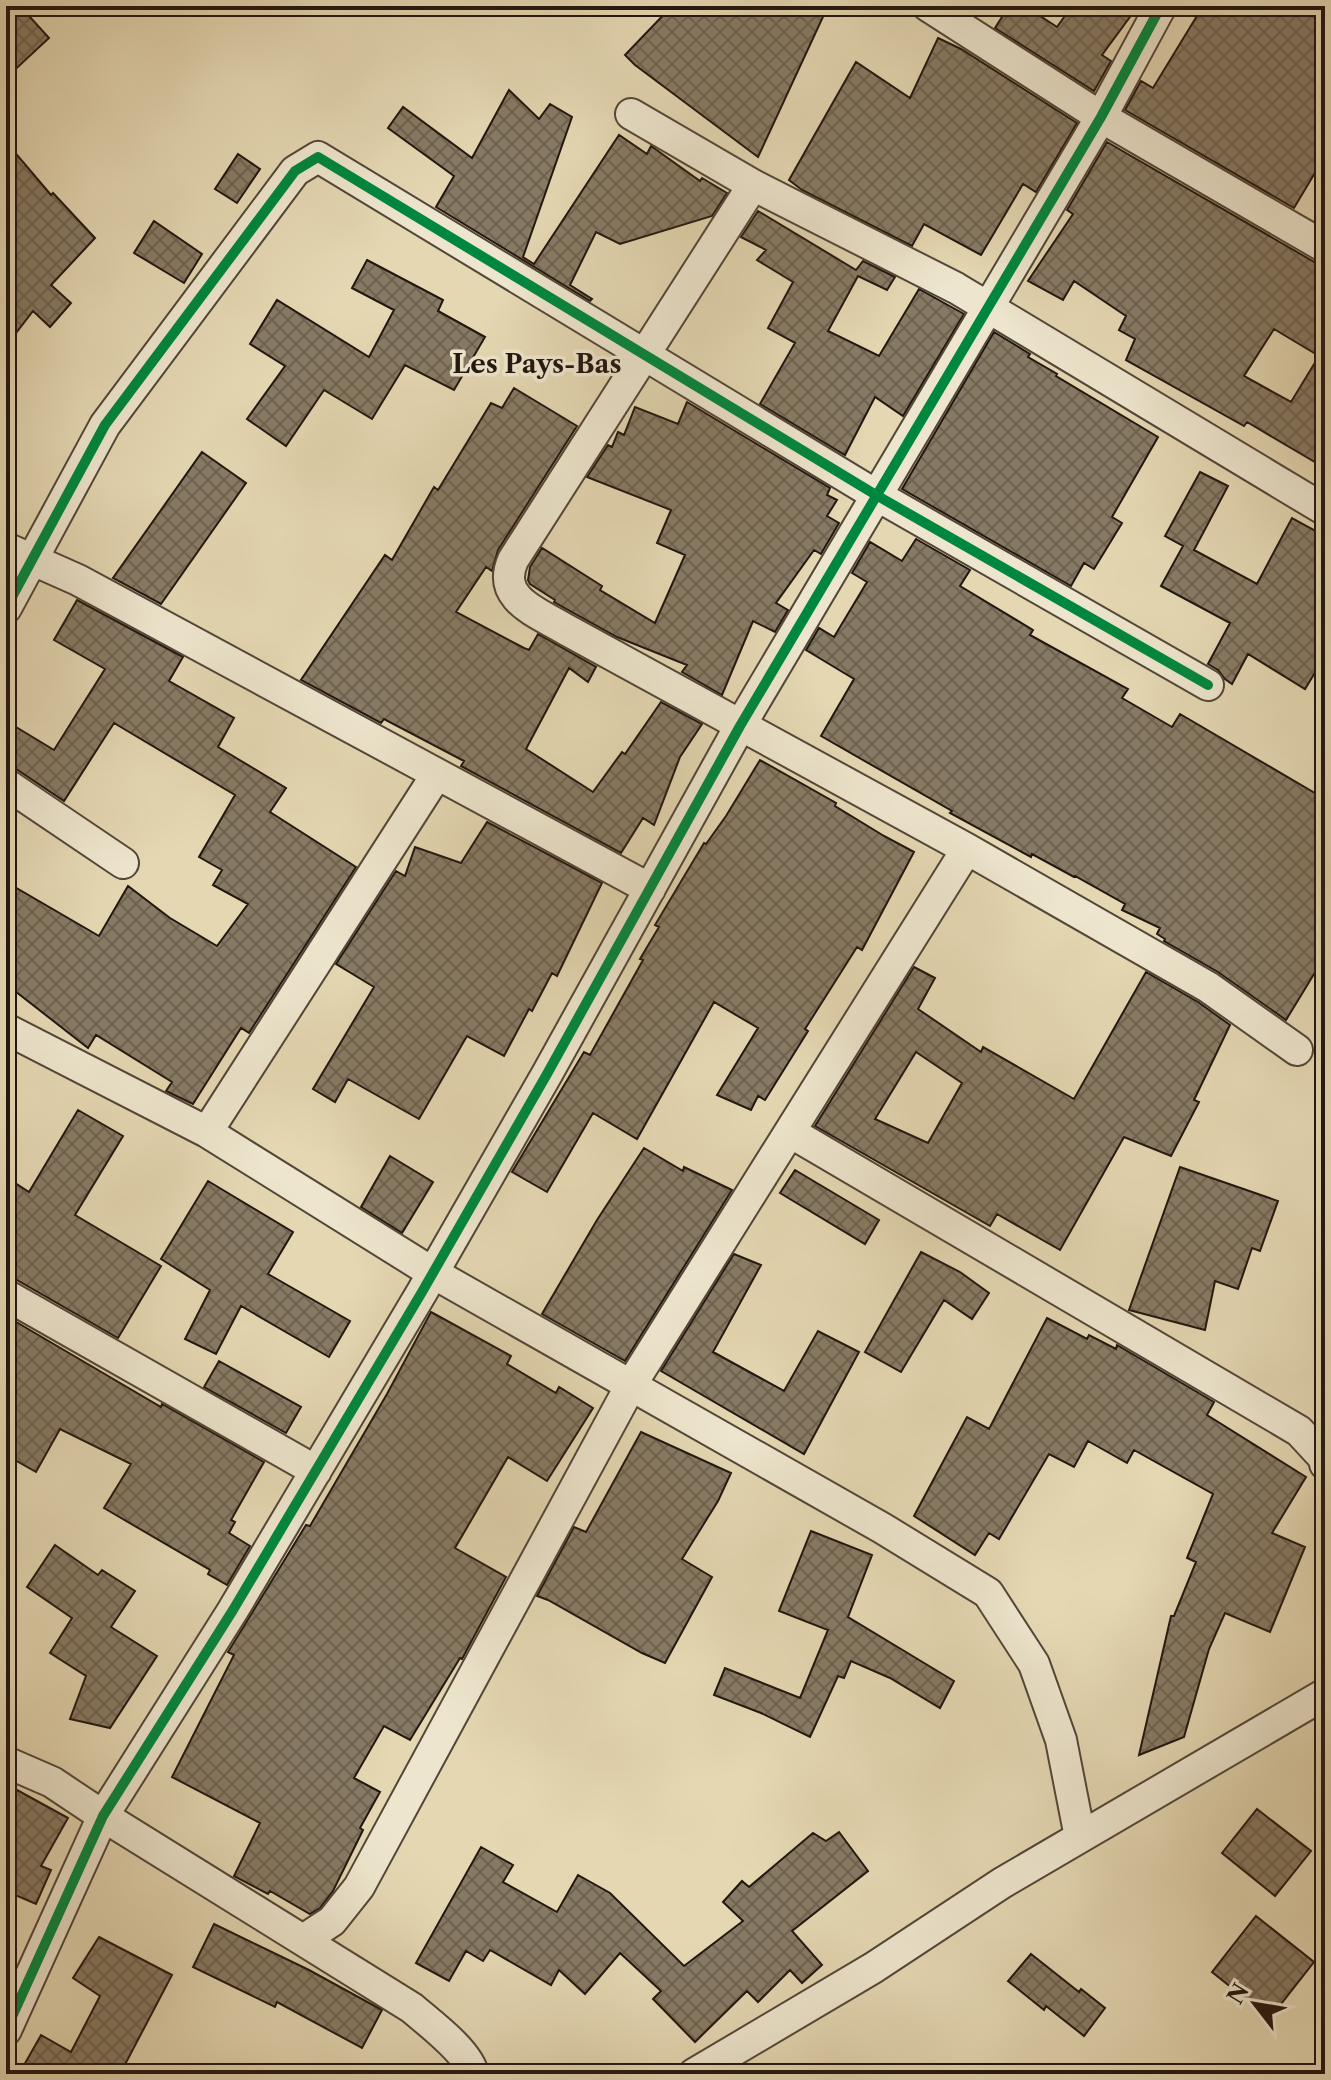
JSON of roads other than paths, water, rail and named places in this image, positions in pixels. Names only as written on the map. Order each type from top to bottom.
[{"type":"street","points":[[928,6],[1101,117],[1325,247]]},
{"type":"street","points":[[6,2030],[103,1816],[233,1610],[433,1273],[740,726],[1101,117],[1161,6]]},
{"type":"street","points":[[631,114],[753,185],[987,306],[1325,510]]},
{"type":"street","points":[[6,608],[19,554],[105,425],[295,171],[318,157],[876,495],[1208,685]]},
{"type":"street","points":[[753,185],[513,560],[507,574],[509,588],[521,603],[565,629],[967,849],[1208,987],[1297,1050]]},
{"type":"street","points":[[19,554],[78,580],[650,889]]},
{"type":"street","points":[[207,1132],[437,774]]},
{"type":"street","points":[[6,784],[123,863]]},
{"type":"street","points":[[303,1940],[332,1921],[359,1887],[631,1385],[967,849]]},
{"type":"street","points":[[6,1029],[207,1132],[433,1273],[882,1528],[988,1593],[1034,1664],[1061,1740],[1080,1837]]},
{"type":"street","points":[[790,1132],[1299,1431],[1324,1458],[1325,1464]]},
{"type":"street","points":[[6,1295],[316,1471]]},
{"type":"street","points":[[694,2074],[873,1968],[1002,1883],[1325,1694]]},
{"type":"street","points":[[6,1762],[52,1782],[412,2008],[453,2044],[472,2068],[473,2074]]},
{"type":"district","name":"Les Pays-Bas","points":[[537,364]]}]
